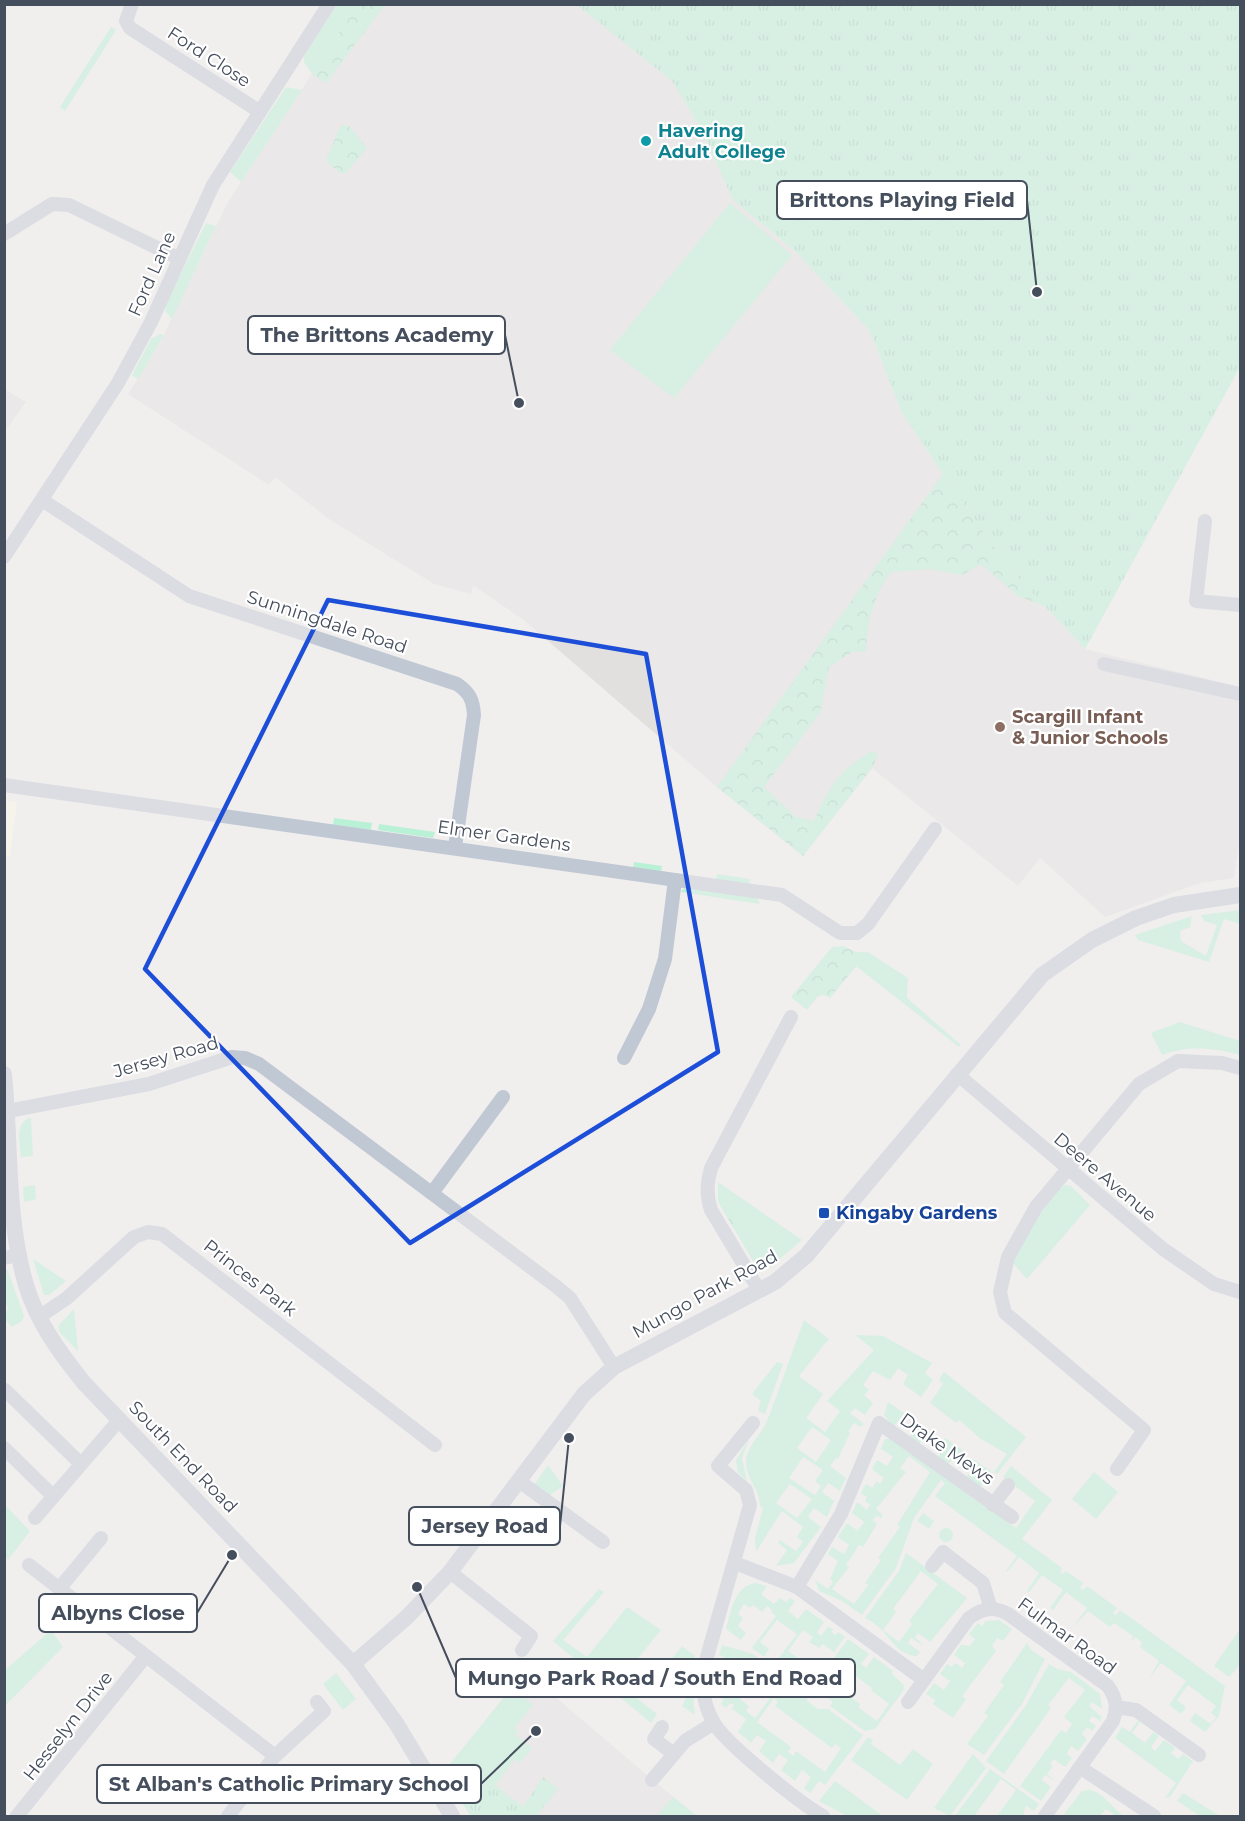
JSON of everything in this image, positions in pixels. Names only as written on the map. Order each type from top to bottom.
[{"type":"street","name":"Ford Close","points":[[132,4],[127,12],[126,21],[130,28],[259,111]]},
{"type":"street","name":"Ford Lane","points":[[4,557],[123,374],[151,322],[213,185],[329,4]]},
{"type":"street","points":[[4,234],[52,204],[69,205],[178,258]]},
{"type":"street","name":"Sunningdale Road","points":[[42,500],[189,596],[457,684],[468,691],[473,702],[474,715],[455,847]]},
{"type":"street","points":[[1204,521],[1196,601],[1240,605]]},
{"type":"street","points":[[1104,664],[1240,694]]},
{"type":"street","name":"Elmer Gardens","points":[[4,784],[782,895],[840,933],[857,933],[868,924],[935,829]]},
{"type":"street","points":[[624,1058],[650,1009],[665,959],[675,880]]},
{"type":"street","name":"Mungo Park Road","points":[[353,1664],[407,1617],[450,1572],[584,1394],[614,1367],[775,1282],[806,1256],[1042,975],[1092,940],[1136,918],[1174,905],[1240,895]]},
{"type":"street","points":[[759,1290],[711,1210],[708,1200],[708,1178],[711,1168],[791,1017]]},
{"type":"street","name":"Jersey Road","points":[[8,1111],[149,1084],[232,1057],[245,1058],[259,1064],[570,1298],[614,1367]]},
{"type":"street","points":[[1117,1469],[1144,1430],[1005,1313],[1000,1292],[1008,1257],[1036,1207],[1139,1084],[1178,1061],[1222,1063],[1240,1068]]},
{"type":"street","name":"South End Road","points":[[4,1074],[8,1111],[12,1256],[39,1317],[56,1348],[84,1383],[353,1664],[396,1723],[452,1816]]},
{"type":"street","name":"Deere Avenue","points":[[957,1074],[1163,1250],[1214,1284],[1240,1292]]},
{"type":"street","points":[[432,1193],[503,1097]]},
{"type":"street","name":"Princes Park","points":[[39,1317],[67,1298],[134,1237],[148,1232],[162,1234],[435,1445]]},
{"type":"street","points":[[5,1390],[81,1464]]},
{"type":"street","points":[[34,1518],[120,1419]]},
{"type":"street","points":[[753,1423],[718,1466],[746,1490],[750,1498],[749,1511],[703,1676],[705,1698],[714,1723],[732,1744],[823,1816]]},
{"type":"street","name":"Drake Mews","points":[[797,1587],[841,1514],[879,1424],[1012,1517]]},
{"type":"street","points":[[4,1448],[53,1496]]},
{"type":"street","points":[[519,1481],[603,1542]]},
{"type":"street","name":"Drake Mews","points":[[993,1504],[1008,1485]]},
{"type":"street","points":[[59,1589],[101,1538]]},
{"type":"street","points":[[932,1566],[942,1551],[983,1582],[991,1609]]},
{"type":"street","points":[[735,1563],[797,1587],[924,1680]]},
{"type":"street","points":[[29,1565],[275,1756]]},
{"type":"street","points":[[450,1572],[531,1636],[522,1650]]},
{"type":"street","name":"Fulmar Road","points":[[908,1702],[969,1618],[983,1609],[991,1609],[1008,1614],[1108,1686],[1115,1697],[1116,1707]]},
{"type":"street","name":"Hesselyn Drive","points":[[17,1816],[145,1657]]},
{"type":"street","points":[[228,1816],[275,1756],[324,1711],[316,1702]]},
{"type":"street","points":[[1045,1816],[1113,1721],[1116,1707],[1136,1710],[1199,1755]]},
{"type":"street","points":[[652,1780],[685,1741],[714,1723]]},
{"type":"street","points":[[662,1727],[654,1739],[674,1754]]},
{"type":"street","points":[[1081,1768],[1154,1816]]},
{"type":"highlighted area","points":[[328,600],[646,654],[718,1052],[410,1243],[145,969]]},
{"type":"shaded area","points":[[357,5],[577,5],[672,81],[702,131],[733,200],[796,252],[870,331],[901,411],[1009,568],[1085,649],[1240,687],[1240,836],[1234,878],[1200,883],[1105,917],[1040,858],[1018,886],[872,768],[803,856],[717,787],[525,621],[473,585],[471,594],[434,584],[329,519],[275,477],[269,485],[128,394],[161,341],[228,202]]},
{"type":"shaded area","points":[[4,389],[26,402],[5,431],[4,431]]},
{"type":"shaded area","points":[[5,800],[17,802],[10,855],[5,858]]},
{"type":"shaded area","points":[[525,1671],[697,1816],[471,1816],[442,1774]]},
{"type":"green space","points":[[357,4],[385,5],[326,83],[312,74]]},
{"type":"green space","points":[[337,5],[357,5],[312,74],[304,62],[304,56]]},
{"type":"green space","points":[[577,5],[1240,5],[1240,367],[1085,649],[1009,568],[943,474],[901,411],[870,331],[796,252],[733,200],[702,131],[672,81]]},
{"type":"green space","points":[[111,27],[116,30],[65,111],[60,107]]},
{"type":"green space","points":[[286,87],[302,90],[241,182],[230,172]]},
{"type":"green space","points":[[349,126],[367,148],[346,173],[340,173],[327,162],[327,158],[340,127]]},
{"type":"green space","points":[[730,203],[792,255],[674,398],[610,350]]},
{"type":"green space","points":[[206,223],[216,226],[172,319],[165,311],[166,303]]},
{"type":"green space","points":[[160,334],[164,335],[138,379],[132,375],[151,339]]},
{"type":"green space","points":[[943,474],[1009,568],[1045,606],[1018,596],[981,564],[962,575],[930,569],[891,572],[875,600],[866,652],[852,652],[829,667],[820,713],[764,787],[796,817],[814,821],[836,780],[851,765],[872,751],[878,755],[872,768],[803,856],[717,787]]},
{"type":"green space","points":[[334,818],[372,823],[371,830],[333,825]]},
{"type":"green space","points":[[379,824],[435,832],[433,838],[378,830]]},
{"type":"green space","points":[[634,862],[662,866],[661,873],[633,868]]},
{"type":"green space","points":[[717,874],[750,879],[749,885],[716,880]]},
{"type":"green space","points":[[690,888],[757,898],[760,904],[681,892],[683,889]]},
{"type":"green space","points":[[1240,910],[1240,924],[1224,919],[1209,962],[1138,940],[1135,935],[1192,916],[1190,927],[1180,931],[1181,941],[1206,956],[1217,925],[1204,921],[1201,915]]},
{"type":"green space","points":[[843,946],[856,952],[868,952],[830,998],[824,995],[818,996],[807,1010],[791,997],[832,947]]},
{"type":"green space","points":[[868,952],[908,978],[907,998],[961,1045],[959,1047],[856,966]]},
{"type":"green space","points":[[1180,1022],[1240,1041],[1240,1055],[1201,1049],[1182,1050],[1162,1055],[1151,1033]]},
{"type":"green space","points":[[31,1118],[33,1156],[21,1157],[20,1130],[21,1125]]},
{"type":"green space","points":[[718,1182],[802,1240],[770,1267],[754,1263],[718,1201]]},
{"type":"green space","points":[[35,1185],[36,1199],[24,1202],[23,1187]]},
{"type":"green space","points":[[1065,1185],[1071,1186],[1090,1205],[1027,1279],[1012,1262],[1041,1211]]},
{"type":"green space","points":[[718,1201],[735,1205],[740,1221],[733,1228]]},
{"type":"green space","points":[[33,1259],[66,1281],[49,1295],[44,1295]]},
{"type":"green space","points":[[5,1268],[24,1316],[22,1321],[12,1327],[5,1319],[8,1307],[5,1303]]},
{"type":"green space","points":[[74,1309],[78,1351],[60,1333],[58,1326]]},
{"type":"green space","points":[[804,1320],[829,1339],[799,1376],[823,1394],[806,1418],[825,1432],[840,1411],[827,1401],[874,1350],[855,1335],[883,1336],[932,1363],[925,1373],[933,1380],[921,1397],[903,1384],[908,1375],[898,1368],[890,1380],[873,1371],[863,1385],[869,1390],[864,1395],[873,1403],[865,1415],[855,1408],[850,1413],[864,1424],[861,1427],[854,1423],[848,1431],[850,1433],[838,1459],[836,1458],[830,1466],[846,1478],[840,1491],[828,1483],[822,1492],[834,1501],[827,1517],[814,1508],[808,1517],[821,1527],[794,1563],[776,1566],[787,1550],[778,1543],[780,1540],[796,1551],[803,1542],[797,1537],[803,1527],[782,1511],[756,1552],[755,1538],[763,1508],[760,1506],[746,1463],[748,1451],[767,1421]],"holes":[[[812,1427],[831,1440],[816,1462],[797,1448]],[[803,1457],[823,1470],[815,1481],[821,1486],[815,1495],[789,1478]],[[790,1484],[812,1499],[797,1518],[776,1503]]]},
{"type":"green space","points":[[777,1362],[783,1364],[765,1414],[758,1411],[761,1401],[752,1394]]},
{"type":"green space","points":[[944,1372],[1026,1437],[997,1474],[994,1472],[1007,1454],[981,1439],[959,1420],[956,1423],[930,1403],[943,1384],[939,1380]]},
{"type":"green space","points":[[888,1402],[904,1413],[894,1427],[884,1415]]},
{"type":"green space","points":[[919,1424],[934,1435],[932,1437],[927,1433],[918,1445],[909,1438]]},
{"type":"green space","points":[[945,1438],[965,1452],[961,1458],[956,1455],[947,1466],[937,1459],[945,1446],[941,1443]]},
{"type":"green space","points":[[749,1439],[742,1458],[747,1482],[738,1472],[736,1460]]},
{"type":"green space","points":[[885,1439],[894,1439],[1016,1528],[1035,1501],[1003,1477],[1011,1466],[1052,1500],[1022,1539],[1062,1568],[1060,1572],[1063,1574],[1066,1571],[1083,1583],[1080,1588],[1083,1590],[1087,1586],[1117,1608],[1113,1613],[1116,1615],[1120,1610],[1225,1686],[1219,1716],[1205,1732],[1190,1721],[1195,1713],[1211,1724],[1216,1717],[1211,1713],[1216,1706],[1188,1685],[1177,1700],[1186,1707],[1181,1714],[1169,1705],[1186,1681],[1161,1663],[1149,1679],[1159,1661],[1140,1647],[1142,1642],[1135,1637],[1131,1642],[1133,1636],[1114,1623],[1110,1627],[1088,1611],[1072,1629],[1087,1608],[1066,1592],[1053,1610],[1050,1608],[1063,1590],[1042,1575],[1029,1592],[1027,1591],[1039,1573],[1019,1557],[1007,1572],[1017,1556],[935,1496],[945,1483],[941,1480],[914,1518],[896,1568],[862,1615],[842,1601],[819,1591],[815,1580],[828,1589],[833,1582],[830,1579],[838,1561],[828,1554],[832,1547],[844,1554],[849,1545],[838,1537],[847,1523],[858,1531],[864,1522],[852,1513],[857,1502],[867,1510],[870,1505],[865,1501],[867,1497],[861,1493],[866,1484],[872,1488],[877,1481],[880,1484],[884,1478],[872,1469],[877,1460],[887,1466],[893,1457],[881,1449]],"holes":[[[909,1456],[930,1472],[897,1525],[900,1527],[878,1558],[881,1560],[865,1583],[868,1585],[854,1604],[832,1589],[849,1567],[846,1565],[859,1545],[863,1547],[877,1524],[873,1520],[876,1516],[881,1518],[883,1515],[876,1509],[906,1472],[900,1468]]]},
{"type":"green space","points":[[973,1459],[993,1473],[979,1489],[965,1479],[974,1467],[970,1463]]},
{"type":"green space","points":[[548,1465],[563,1486],[549,1496],[534,1485]]},
{"type":"green space","points":[[1094,1472],[1118,1492],[1096,1519],[1072,1499]]},
{"type":"green space","points":[[5,1505],[30,1531],[8,1560],[5,1556]]},
{"type":"green space","points":[[923,1513],[934,1521],[929,1529],[917,1521]]},
{"type":"green space","points":[[946,1528],[951,1530],[953,1535],[951,1540],[946,1542],[941,1540],[939,1535],[941,1530]]},
{"type":"green space","points":[[906,1553],[967,1598],[930,1642],[918,1633],[915,1637],[924,1646],[911,1638],[908,1643],[920,1652],[917,1656],[901,1651],[880,1628],[865,1618],[899,1571]],"holes":[[[921,1571],[938,1584],[909,1621],[912,1624],[899,1642],[883,1630],[896,1612],[893,1609]]]},
{"type":"green space","points":[[756,1583],[767,1586],[761,1594],[774,1604],[780,1598],[786,1602],[790,1598],[795,1601],[788,1611],[798,1619],[806,1609],[824,1622],[817,1632],[821,1636],[828,1627],[834,1629],[831,1632],[836,1635],[838,1632],[845,1637],[834,1652],[823,1644],[819,1648],[809,1642],[813,1637],[803,1630],[788,1651],[819,1673],[807,1688],[774,1664],[797,1634],[777,1620],[760,1642],[769,1649],[764,1657],[752,1648],[776,1616],[767,1606],[762,1612],[753,1605],[750,1608],[744,1604],[738,1614],[743,1618],[738,1626],[746,1633],[741,1640],[726,1629],[738,1594],[749,1585]]},
{"type":"green space","points":[[599,1589],[604,1592],[563,1640],[587,1657],[627,1607],[661,1630],[618,1683],[657,1714],[651,1723],[553,1641]]},
{"type":"green space","points":[[999,1620],[1012,1629],[1003,1641],[997,1638],[992,1646],[996,1651],[962,1696],[966,1699],[953,1718],[933,1704],[935,1700],[926,1694],[934,1683],[944,1690],[950,1681],[940,1674],[947,1664],[952,1667],[955,1663],[962,1668],[965,1663],[954,1655],[961,1645],[970,1646],[975,1639],[969,1634],[978,1623],[982,1626],[986,1621]]},
{"type":"green space","points":[[1240,1629],[1240,1665],[1229,1677],[1214,1666]]},
{"type":"green space","points":[[51,1630],[63,1647],[5,1706],[5,1670]]},
{"type":"green space","points":[[848,1639],[869,1654],[861,1664],[866,1668],[874,1657],[893,1671],[892,1674],[904,1685],[903,1691],[875,1729],[865,1731],[830,1706],[833,1702],[813,1687]],"holes":[[[835,1661],[872,1688],[871,1690],[889,1704],[877,1721],[859,1708],[860,1704],[823,1677]]]},
{"type":"green space","points":[[1027,1643],[1031,1650],[1045,1659],[1022,1704],[984,1755],[967,1744],[988,1716],[984,1713],[1004,1685],[1000,1682]]},
{"type":"green space","points":[[722,1645],[753,1654],[808,1695],[807,1701],[818,1709],[828,1709],[863,1735],[825,1785],[819,1781],[810,1793],[804,1788],[811,1777],[802,1770],[795,1781],[781,1770],[788,1760],[779,1754],[773,1763],[759,1751],[766,1741],[757,1735],[751,1743],[738,1732],[746,1719],[732,1709],[734,1705],[730,1703],[726,1708],[721,1704],[724,1699],[715,1696],[715,1668],[722,1671],[720,1678],[743,1695],[740,1699],[749,1706],[746,1711],[755,1718],[774,1693],[768,1690],[765,1693],[752,1683],[757,1676],[733,1657],[730,1660],[719,1655]],"holes":[[[774,1698],[778,1702],[775,1706],[832,1748],[835,1744],[841,1748],[825,1772],[796,1751],[793,1756],[788,1752],[791,1747],[757,1722]]]},
{"type":"green space","points":[[682,1646],[695,1656],[692,1683],[695,1715],[682,1706],[688,1694],[676,1685],[668,1692],[654,1681]]},
{"type":"green space","points":[[1049,1664],[1057,1669],[1071,1672],[1100,1694],[1102,1709],[1092,1702],[1089,1706],[1102,1717],[1100,1721],[1092,1716],[1089,1721],[1096,1726],[1092,1731],[1087,1727],[1082,1734],[1087,1739],[1078,1751],[1071,1746],[1067,1754],[1072,1758],[1065,1767],[1054,1759],[1050,1764],[1053,1766],[1047,1774],[1056,1781],[1045,1775],[1042,1780],[1051,1787],[1041,1801],[1020,1786],[1061,1730],[1066,1733],[1072,1724],[1064,1717],[1085,1690],[1069,1678],[1048,1705],[1051,1708],[1004,1774],[986,1761],[1026,1705]]},
{"type":"green space","points":[[336,1673],[356,1699],[343,1710],[323,1684]]},
{"type":"green space","points":[[511,1689],[533,1705],[514,1728],[518,1731],[515,1735],[532,1748],[520,1763],[515,1759],[495,1785],[485,1784],[469,1806],[477,1816],[471,1816],[442,1774]]},
{"type":"green space","points":[[1138,1720],[1140,1722],[1132,1733],[1145,1743],[1153,1732],[1159,1736],[1151,1747],[1155,1751],[1164,1740],[1175,1748],[1171,1753],[1178,1759],[1183,1754],[1193,1761],[1170,1797],[1165,1798],[1176,1783],[1115,1738],[1122,1727],[1130,1732]]},
{"type":"green space","points":[[868,1737],[873,1740],[871,1744],[900,1765],[913,1749],[933,1764],[907,1800],[851,1760]]},
{"type":"green space","points":[[973,1754],[986,1768],[950,1816],[934,1808]]},
{"type":"green space","points":[[990,1769],[1039,1804],[1034,1811],[1026,1806],[1023,1816],[997,1816],[1016,1790],[1001,1779],[974,1816],[955,1816]]},
{"type":"green space","points":[[543,1777],[558,1789],[536,1816],[477,1816],[469,1806],[485,1784],[495,1785],[523,1807]]},
{"type":"green space","points":[[835,1781],[883,1816],[847,1816],[819,1801]]},
{"type":"green space","points":[[1090,1790],[1100,1794],[1124,1816],[1116,1816],[1106,1809],[1100,1816],[1064,1814],[1082,1791]]},
{"type":"green space","points":[[1183,1793],[1220,1816],[1200,1816],[1177,1801]]},
{"type":"green space","points":[[673,1797],[697,1816],[657,1816]]},
{"type":"place","name":"Havering Adult College","points":[[646,141]]},
{"type":"place","name":"Brittons Playing Field","points":[[1037,292]]},
{"type":"place","name":"The Brittons Academy","points":[[519,403]]},
{"type":"place","name":"Scargill Infant & Junior Schools","points":[[1000,727]]},
{"type":"place","name":"Kingaby Gardens","points":[[824,1213]]},
{"type":"place","name":"Jersey Road","points":[[569,1438]]},
{"type":"place","name":"Albyns Close","points":[[232,1555]]},
{"type":"place","name":"Mungo Park Road / South End Road","points":[[417,1587]]},
{"type":"place","name":"St Alban's Catholic Primary School","points":[[536,1731]]}]
